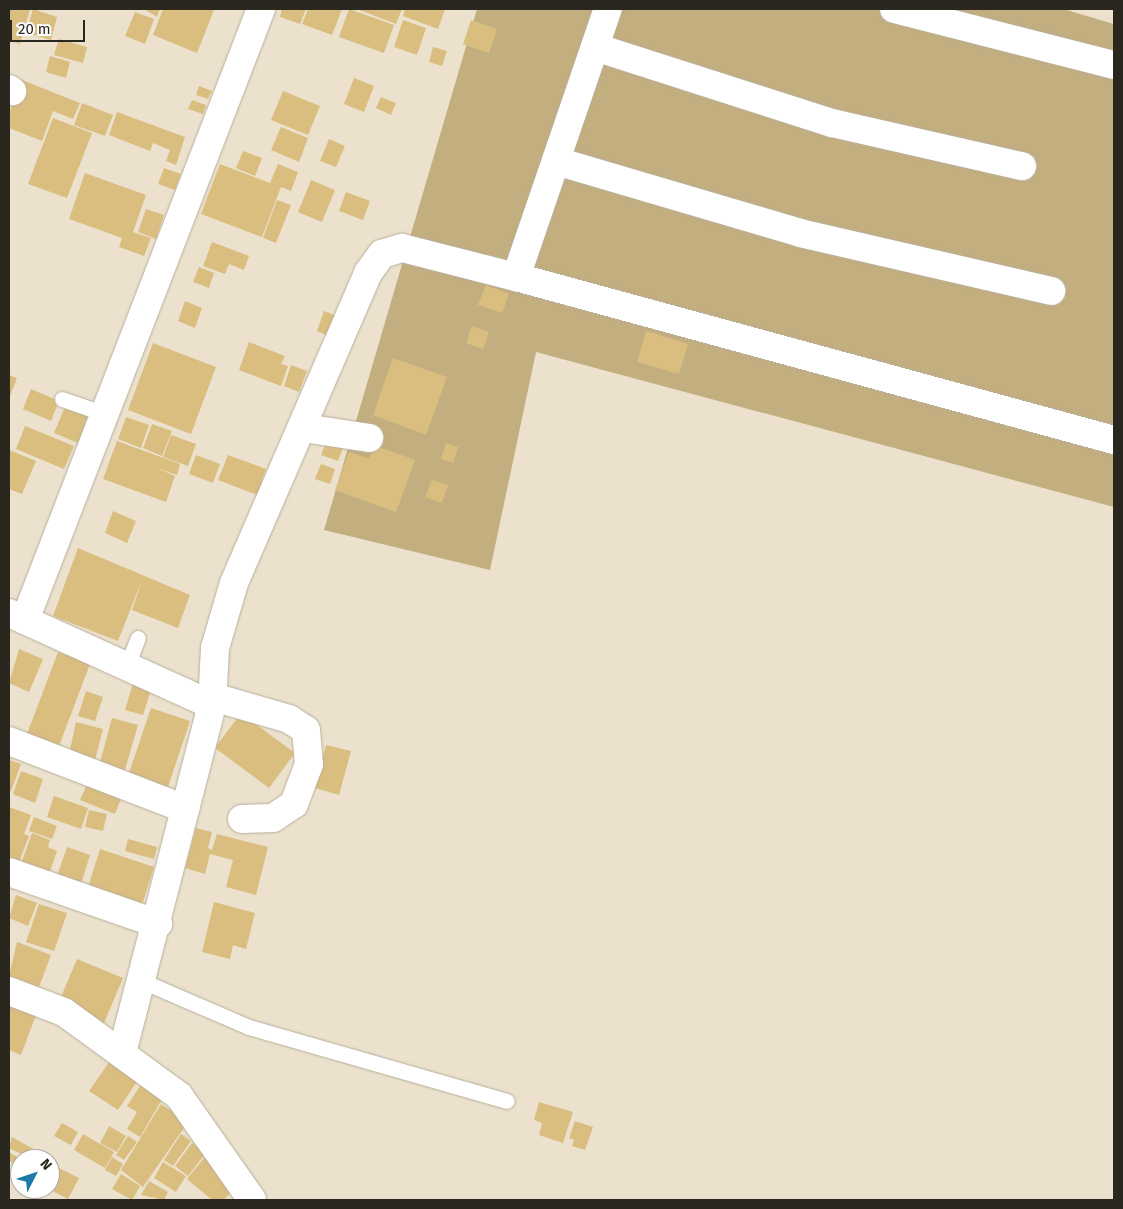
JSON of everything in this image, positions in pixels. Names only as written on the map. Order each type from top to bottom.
[{"type":"street","points":[[242,819],[273,818],[294,804],[309,764],[306,730],[289,719],[213,701],[127,666],[17,617],[105,414],[261,9]]},
{"type":"street","points":[[516,277],[608,9]]},
{"type":"street","points":[[894,9],[1114,65]]},
{"type":"street","points":[[595,47],[832,123],[1022,166]]},
{"type":"street","points":[[556,161],[800,233],[1051,291]]},
{"type":"street","points":[[122,1054],[158,924],[213,701],[215,648],[234,583],[304,428],[368,273],[382,254],[402,248],[516,277],[1114,440]]},
{"type":"street","points":[[304,428],[369,438]]},
{"type":"street","points":[[9,741],[185,809]]},
{"type":"street","points":[[9,872],[158,924]]},
{"type":"street","points":[[9,991],[64,1012],[179,1096],[252,1200]]},
{"type":"lane","points":[[62,399],[105,414]]},
{"type":"lane","points":[[127,666],[138,638]]},
{"type":"lane","points":[[142,981],[249,1027],[507,1101]]},
{"type":"shaded area","points":[[477,9],[1063,9],[1114,24],[1114,507],[536,352],[490,570],[324,530]]},
{"type":"building","points":[[9,9],[30,9],[20,44],[9,41]]},
{"type":"building","points":[[33,9],[57,17],[51,40],[26,33]]},
{"type":"building","points":[[144,9],[160,9],[157,17]]},
{"type":"building","points":[[163,9],[214,10],[197,53],[153,35]]},
{"type":"building","points":[[282,9],[306,9],[300,24],[280,17]]},
{"type":"building","points":[[308,9],[342,9],[332,35],[302,24]]},
{"type":"building","points":[[349,9],[394,25],[384,53],[339,37]]},
{"type":"building","points":[[357,9],[402,9],[396,24]]},
{"type":"building","points":[[405,9],[445,9],[438,29],[403,16]]},
{"type":"building","points":[[135,12],[154,19],[145,44],[125,36]]},
{"type":"building","points":[[403,20],[426,28],[417,55],[394,47]]},
{"type":"building","points":[[471,20],[497,29],[489,53],[463,44]]},
{"type":"building","points":[[59,39],[87,47],[83,63],[54,55]]},
{"type":"building","points":[[433,47],[447,51],[442,66],[429,62]]},
{"type":"building","points":[[50,56],[70,62],[66,78],[46,72]]},
{"type":"building","points":[[354,78],[374,86],[364,112],[344,104]]},
{"type":"building","points":[[22,80],[80,103],[73,119],[53,111],[42,141],[9,128],[9,113]]},
{"type":"building","points":[[199,86],[212,91],[208,99],[196,95]]},
{"type":"building","points":[[283,91],[320,106],[308,135],[271,120]]},
{"type":"building","points":[[381,97],[396,103],[391,115],[376,108]]},
{"type":"building","points":[[192,100],[206,105],[203,114],[188,109]]},
{"type":"building","points":[[82,103],[113,115],[105,136],[74,125]]},
{"type":"building","points":[[117,112],[185,137],[176,165],[166,161],[170,150],[153,143],[150,151],[109,135]]},
{"type":"building","points":[[53,118],[92,133],[67,198],[28,184]]},
{"type":"building","points":[[281,127],[308,138],[299,162],[271,150]]},
{"type":"building","points":[[329,139],[345,146],[336,167],[320,161]]},
{"type":"building","points":[[243,151],[262,158],[255,176],[236,168]]},
{"type":"building","points":[[220,164],[270,183],[278,164],[298,172],[291,191],[281,187],[262,237],[201,214]]},
{"type":"building","points":[[164,168],[181,174],[175,190],[158,184]]},
{"type":"building","points":[[85,173],[146,195],[133,232],[151,238],[144,256],[119,247],[122,238],[69,219]]},
{"type":"building","points":[[311,180],[335,190],[322,222],[298,212]]},
{"type":"building","points":[[346,192],[370,201],[363,220],[339,211]]},
{"type":"building","points":[[277,200],[291,205],[276,243],[263,238]]},
{"type":"building","points":[[146,209],[164,215],[156,239],[138,232]]},
{"type":"building","points":[[212,242],[249,256],[244,270],[229,264],[225,274],[203,266]]},
{"type":"building","points":[[199,267],[214,273],[209,288],[193,282]]},
{"type":"building","points":[[486,285],[509,294],[502,313],[478,305]]},
{"type":"building","points":[[185,301],[202,308],[195,328],[178,321]]},
{"type":"building","points":[[324,311],[342,318],[334,338],[317,331]]},
{"type":"building","points":[[472,326],[489,332],[483,349],[466,343]]},
{"type":"building","points":[[646,331],[688,344],[679,374],[637,362]]},
{"type":"building","points":[[249,342],[285,356],[281,364],[288,366],[281,386],[239,370]]},
{"type":"building","points":[[153,343],[216,367],[191,434],[128,410]]},
{"type":"building","points":[[393,358],[447,377],[426,435],[373,415]]},
{"type":"building","points":[[291,365],[307,371],[299,392],[284,386]]},
{"type":"building","points":[[9,375],[17,378],[9,399]]},
{"type":"building","points":[[31,389],[59,401],[51,421],[23,409]]},
{"type":"building","points":[[65,407],[88,416],[78,443],[54,433]]},
{"type":"building","points":[[126,417],[149,425],[141,448],[118,439]]},
{"type":"building","points":[[152,424],[172,431],[162,456],[143,448]]},
{"type":"building","points":[[25,426],[74,446],[64,469],[16,449]]},
{"type":"building","points":[[171,435],[196,444],[188,466],[163,457]]},
{"type":"building","points":[[117,441],[180,464],[177,475],[157,468],[175,476],[166,502],[103,479]]},
{"type":"building","points":[[326,442],[343,448],[338,461],[321,455]]},
{"type":"building","points":[[446,443],[458,447],[453,463],[441,459]]},
{"type":"building","points":[[374,445],[415,460],[396,512],[335,490],[349,452],[369,459]]},
{"type":"building","points":[[9,450],[36,461],[22,494],[9,489]]},
{"type":"building","points":[[196,455],[220,464],[213,483],[189,474]]},
{"type":"building","points":[[228,455],[266,469],[257,495],[218,480]]},
{"type":"building","points":[[321,464],[335,469],[330,484],[315,479]]},
{"type":"building","points":[[432,480],[448,485],[442,503],[425,497]]},
{"type":"building","points":[[113,511],[136,521],[127,543],[105,533]]},
{"type":"building","points":[[78,548],[190,595],[178,628],[132,610],[142,580],[118,641],[53,616]]},
{"type":"building","points":[[19,649],[43,659],[29,692],[9,683]]},
{"type":"building","points":[[58,652],[90,664],[59,746],[27,734]]},
{"type":"building","points":[[133,683],[151,690],[143,715],[125,710]]},
{"type":"building","points":[[86,691],[103,697],[95,721],[78,716]]},
{"type":"building","points":[[151,708],[190,721],[168,787],[129,773]]},
{"type":"building","points":[[241,713],[295,753],[269,788],[215,748]]},
{"type":"building","points":[[112,718],[138,725],[124,773],[99,766]]},
{"type":"building","points":[[76,722],[103,729],[95,760],[69,754]]},
{"type":"building","points":[[326,745],[351,751],[339,795],[315,788]]},
{"type":"building","points":[[9,760],[21,764],[11,791],[9,790]]},
{"type":"building","points":[[21,771],[43,779],[35,803],[13,794]]},
{"type":"building","points":[[88,782],[122,796],[115,814],[80,800]]},
{"type":"building","points":[[54,796],[88,808],[81,829],[47,817]]},
{"type":"building","points":[[9,807],[31,815],[24,834],[29,836],[19,862],[9,858]]},
{"type":"building","points":[[89,810],[107,814],[103,831],[85,827]]},
{"type":"building","points":[[34,817],[57,826],[52,839],[29,831]]},
{"type":"building","points":[[196,828],[212,832],[208,848],[212,850],[217,834],[268,847],[256,895],[226,887],[233,860],[210,854],[205,874],[185,868]]},
{"type":"building","points":[[32,833],[50,840],[48,847],[57,851],[49,874],[21,864]]},
{"type":"building","points":[[128,839],[157,847],[154,859],[125,851]]},
{"type":"building","points":[[67,847],[90,855],[80,887],[56,879]]},
{"type":"building","points":[[100,849],[154,867],[141,908],[87,890]]},
{"type":"building","points":[[16,895],[37,903],[28,926],[9,918]]},
{"type":"building","points":[[214,902],[255,913],[246,949],[233,945],[230,959],[202,952]]},
{"type":"building","points":[[39,904],[67,913],[54,951],[26,942]]},
{"type":"building","points":[[17,942],[51,955],[39,987],[9,976]]},
{"type":"building","points":[[77,959],[123,978],[104,1023],[58,1004]]},
{"type":"building","points":[[10,1005],[36,1015],[21,1055],[9,1050]]},
{"type":"building","points":[[110,1061],[138,1080],[118,1110],[89,1091]]},
{"type":"building","points":[[142,1083],[164,1096],[140,1137],[127,1129],[137,1112],[127,1106]]},
{"type":"building","points":[[539,1102],[573,1112],[563,1143],[539,1135],[542,1123],[534,1120]]},
{"type":"building","points":[[161,1104],[188,1122],[143,1187],[121,1170]]},
{"type":"building","points":[[575,1121],[593,1127],[585,1150],[572,1146],[574,1140],[569,1138]]},
{"type":"building","points":[[62,1123],[78,1132],[71,1145],[54,1136]]},
{"type":"building","points":[[109,1126],[126,1136],[117,1152],[100,1143]]},
{"type":"building","points":[[83,1134],[114,1152],[105,1168],[74,1150]]},
{"type":"building","points":[[181,1134],[191,1141],[173,1166],[164,1160]]},
{"type":"building","points":[[128,1136],[137,1142],[124,1160],[116,1155]]},
{"type":"building","points":[[12,1137],[33,1149],[11,1149],[9,1148]]},
{"type":"building","points":[[192,1143],[206,1153],[188,1176],[175,1166]]},
{"type":"building","points":[[112,1157],[123,1164],[116,1176],[105,1170]]},
{"type":"building","points":[[205,1157],[238,1184],[224,1200],[212,1200],[187,1179]]},
{"type":"building","points":[[163,1162],[186,1176],[176,1192],[154,1178]]},
{"type":"building","points":[[60,1168],[79,1178],[68,1199],[60,1195]]},
{"type":"building","points":[[121,1174],[140,1186],[132,1200],[112,1189]]},
{"type":"building","points":[[149,1181],[168,1192],[164,1200],[141,1195]]}]
